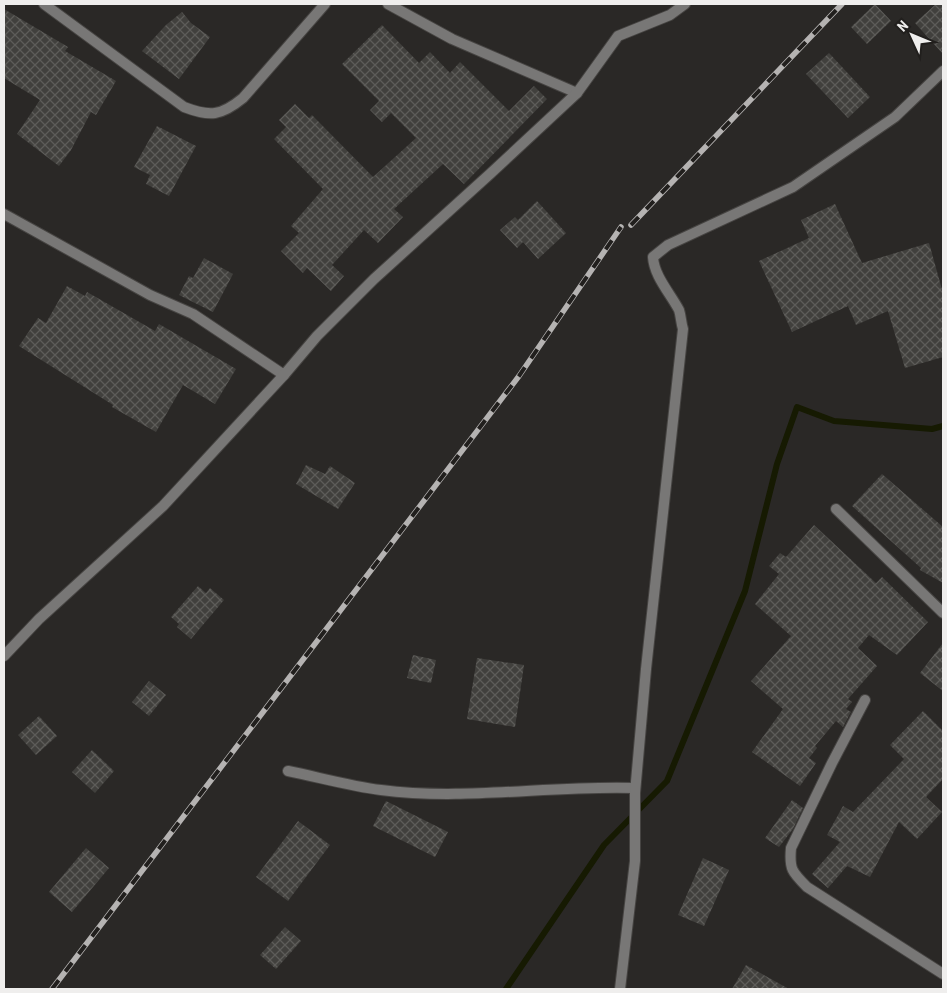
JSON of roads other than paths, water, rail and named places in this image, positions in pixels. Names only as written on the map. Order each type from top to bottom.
[{"type":"street","points":[[44,4],[184,107],[202,114],[216,113],[230,108],[243,98],[325,4]]},
{"type":"street","points":[[388,4],[452,38],[577,94]]},
{"type":"street","points":[[4,656],[40,619],[163,506],[284,375],[317,336],[374,279],[577,94],[618,36],[670,15],[685,4]]},
{"type":"street","points":[[620,989],[635,861],[635,790],[646,669],[683,330],[679,311],[668,295],[654,266],[653,257],[668,245],[793,186],[895,117],[943,71]]},
{"type":"street","points":[[4,214],[150,295],[193,314],[284,375]]},
{"type":"street","points":[[836,509],[943,613]]},
{"type":"street","points":[[865,700],[791,848],[790,862],[792,871],[807,887],[943,974]]},
{"type":"street","points":[[288,771],[381,790],[416,792],[477,793],[605,787],[635,790]]},
{"type":"waterway","points":[[506,989],[604,845],[667,781],[745,591],[777,464],[797,407],[834,421],[932,429],[943,426]]},
{"type":"railway","points":[[631,225],[842,4]]},
{"type":"railway","points":[[52,989],[519,376],[621,227]]}]
